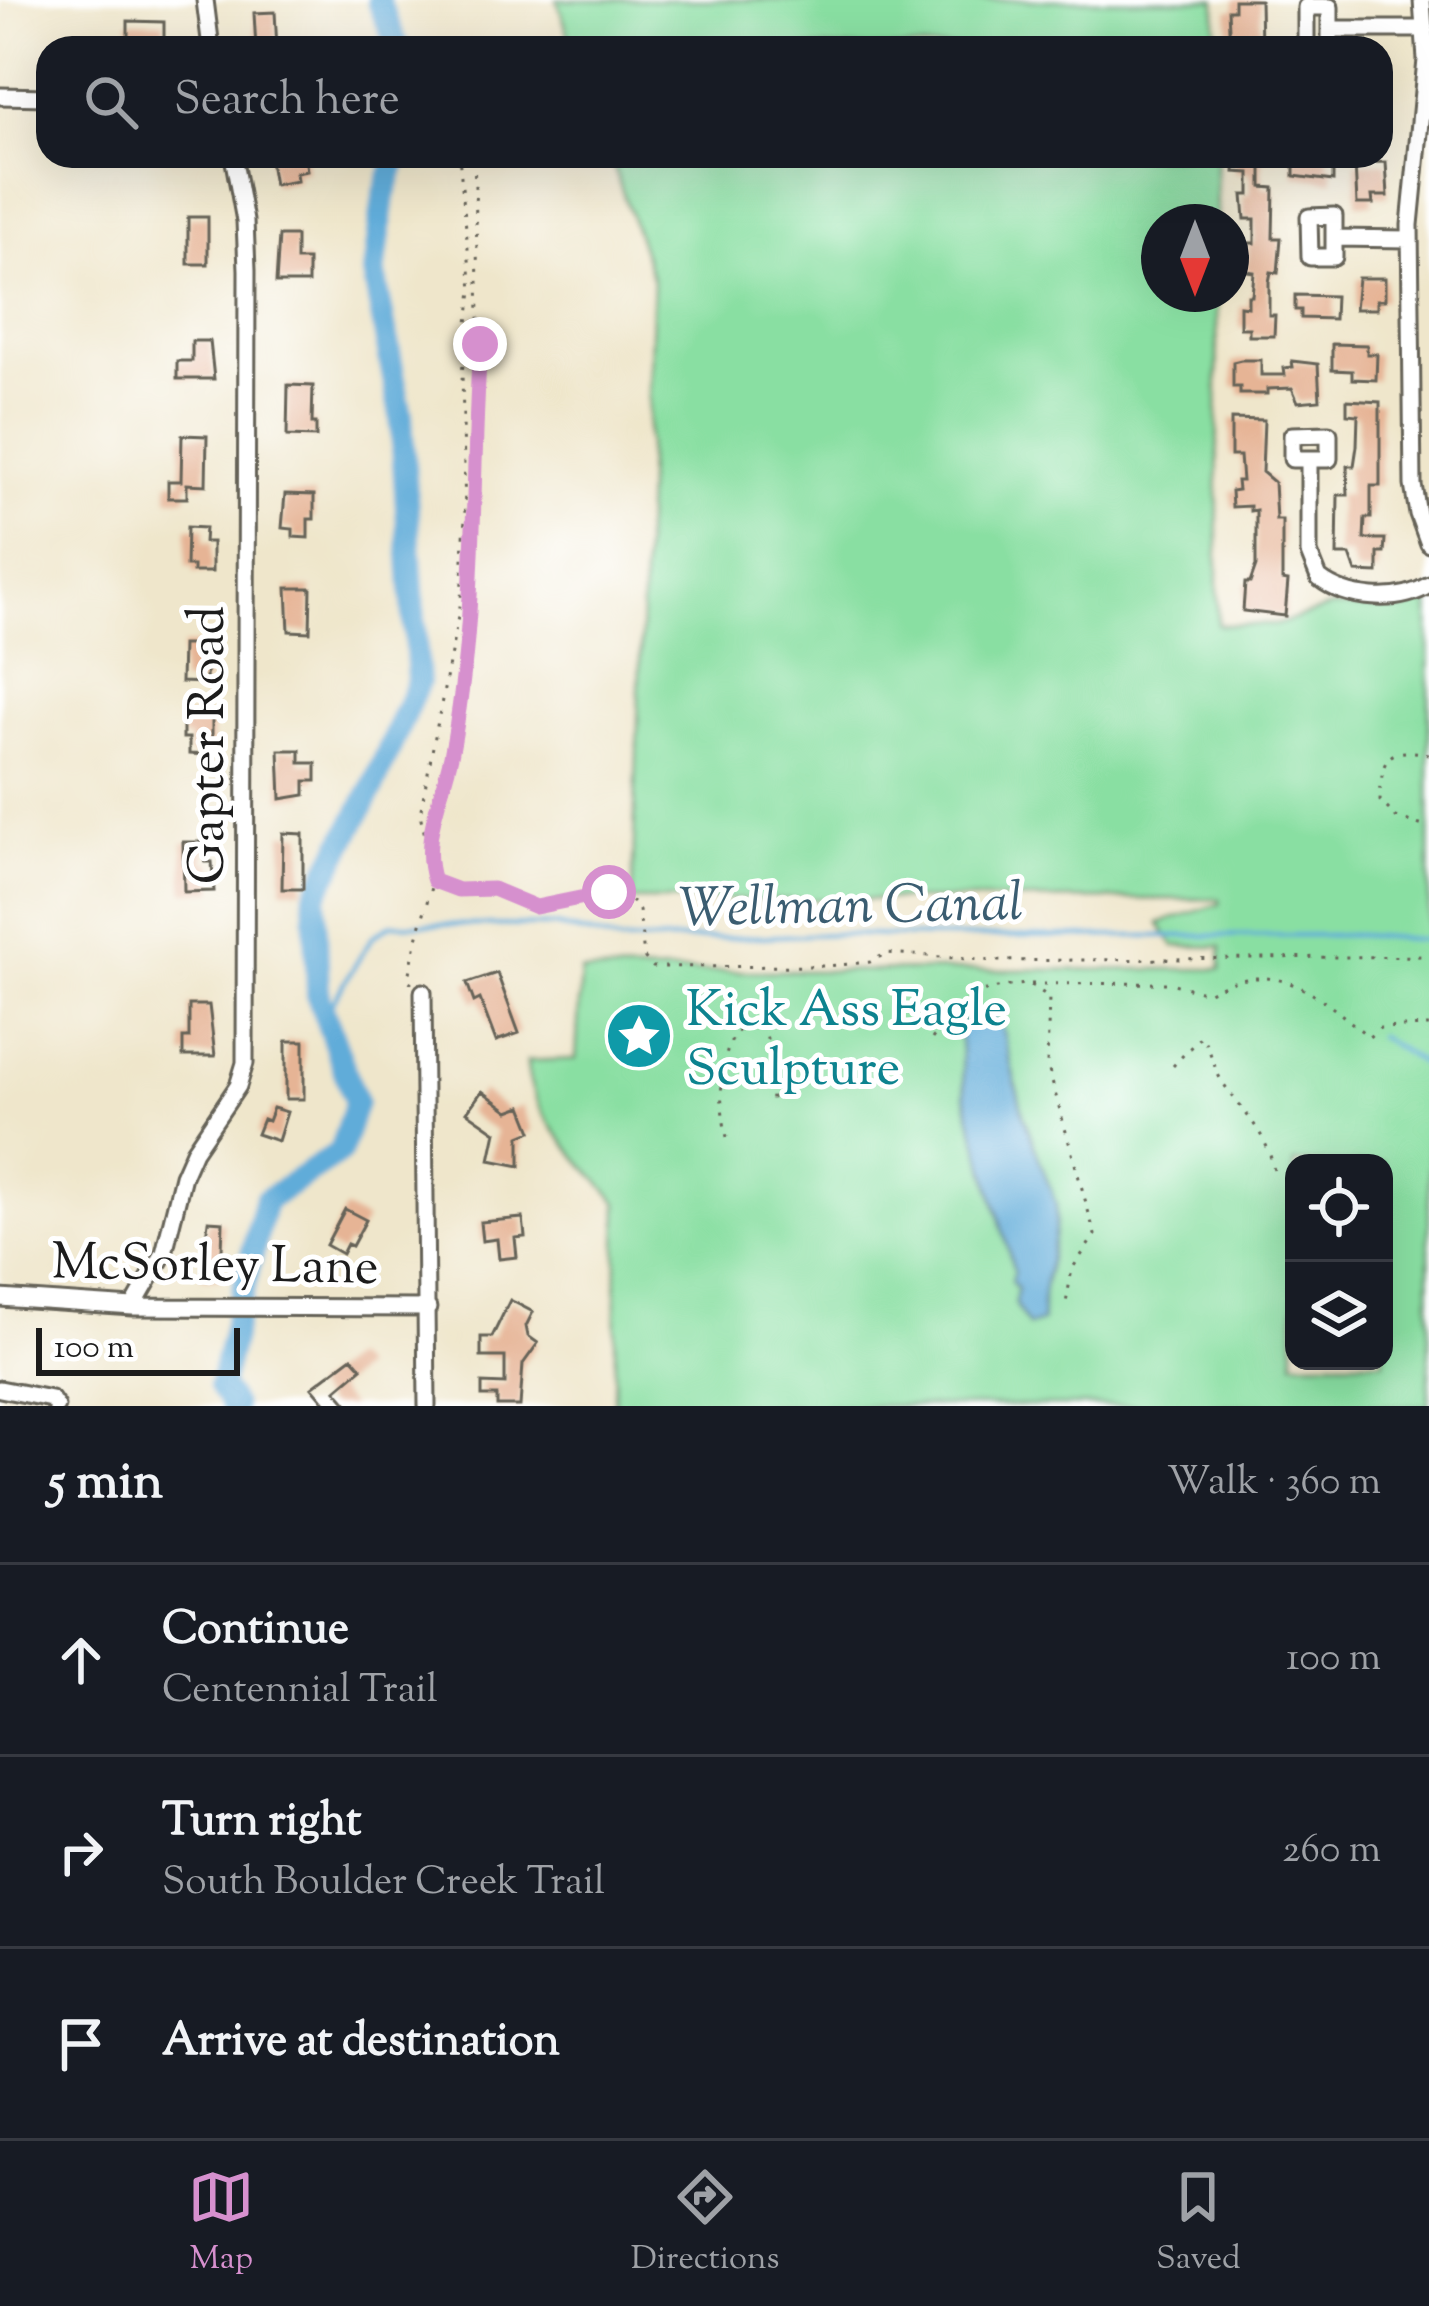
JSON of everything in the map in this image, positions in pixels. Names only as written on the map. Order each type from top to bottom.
[{"type":"street","points":[[205,0],[210,36]]},
{"type":"street","points":[[1422,0],[1426,60],[1409,239],[1413,485],[1429,544]]},
{"type":"street","points":[[1306,36],[1306,7],[1330,7],[1330,36]]},
{"type":"street","points":[[1330,28],[1426,28]]},
{"type":"street","points":[[0,96],[36,97]]},
{"type":"street","name":"Gapter Road","points":[[133,1307],[164,1253],[194,1151],[238,1086],[245,1063],[247,270],[245,221],[234,168]]},
{"type":"street","points":[[1335,238],[1409,239]]},
{"type":"street","points":[[1309,459],[1309,553],[1319,578],[1351,595],[1392,596],[1429,586]]},
{"type":"street","points":[[423,992],[427,1406]]},
{"type":"street","name":"McSorley Lane","points":[[0,1298],[133,1307],[428,1308]]},
{"type":"street","points":[[0,1389],[51,1400],[56,1406]]},
{"type":"path","points":[[428,850],[419,814],[461,601],[465,517],[462,373],[472,290],[460,168]]},
{"type":"path","points":[[423,992],[409,980],[414,938],[434,881],[428,850],[450,758],[470,615],[480,344],[474,168]]},
{"type":"path","points":[[1429,754],[1396,752],[1388,758],[1381,766],[1380,801],[1396,818],[1429,828]]},
{"type":"path","points":[[434,881],[458,890],[493,889],[536,907],[609,892],[622,894],[639,910],[644,957],[653,967],[827,966],[870,962],[886,953],[995,961],[1429,956]]},
{"type":"path","points":[[932,1039],[956,1005],[979,993],[1030,984],[1170,983],[1207,994],[1234,979],[1283,978],[1318,994],[1369,1037],[1380,1028],[1429,1026]]},
{"type":"path","points":[[1030,984],[1049,997],[1047,1064],[1095,1235],[1072,1269],[1065,1309]]},
{"type":"path","points":[[727,1137],[721,1113],[727,1056],[748,1021],[758,1017],[768,1046],[772,1101]]},
{"type":"path","points":[[1173,1066],[1201,1036],[1220,1078],[1250,1112],[1270,1149],[1274,1171]]},
{"type":"green space","points":[[557,0],[1216,0],[1216,36],[569,36]]},
{"type":"green space","points":[[614,168],[1216,168],[1217,204],[1141,204],[1141,312],[1217,312],[1218,625],[1276,625],[1331,607],[1406,609],[1429,596],[1429,1406],[614,1406],[618,1203],[547,1120],[527,1061],[576,1059],[581,972],[1221,969],[1221,947],[1174,946],[1159,923],[1220,904],[1220,899],[632,900],[653,280]]},
{"type":"water","points":[[970,1011],[993,1015],[1002,1028],[1024,1117],[1056,1204],[1042,1322],[1028,1326],[1015,1304],[1014,1271],[965,1096],[959,1029]]},
{"type":"building","points":[[1234,0],[1260,0],[1261,36],[1229,36],[1228,10],[1234,10]]},
{"type":"building","points":[[275,12],[276,36],[255,36],[254,13]]},
{"type":"building","points":[[128,21],[164,22],[164,36],[128,36]]},
{"type":"building","points":[[271,168],[307,168],[296,173],[297,181],[274,185]]},
{"type":"building","points":[[1235,168],[1262,168],[1262,187],[1274,188],[1273,238],[1281,238],[1278,273],[1271,272],[1269,282],[1274,336],[1249,336],[1249,328],[1240,328],[1240,312],[1249,312],[1254,272],[1249,271],[1249,243],[1255,243],[1255,219],[1249,219],[1249,204],[1244,204],[1243,195],[1250,195],[1250,173],[1235,172]]},
{"type":"building","points":[[1294,168],[1333,168],[1333,181],[1294,176]]},
{"type":"building","points":[[1355,168],[1386,168],[1388,196],[1372,196],[1373,204],[1357,204]]},
{"type":"building","points":[[188,217],[208,217],[208,264],[188,264]]},
{"type":"building","points":[[279,236],[296,236],[296,260],[308,260],[308,283],[276,283]]},
{"type":"building","points":[[1358,278],[1385,278],[1385,300],[1377,300],[1377,309],[1355,309]]},
{"type":"building","points":[[1295,295],[1335,296],[1334,319],[1301,318],[1301,310],[1295,310]]},
{"type":"building","points":[[192,341],[210,341],[214,379],[177,379],[177,361],[192,361]]},
{"type":"building","points":[[1332,344],[1367,345],[1367,354],[1377,354],[1376,380],[1352,379],[1352,371],[1332,370]]},
{"type":"building","points":[[1261,360],[1261,375],[1285,375],[1284,368],[1293,367],[1292,361],[1318,364],[1320,400],[1298,402],[1292,388],[1240,394],[1240,387],[1233,387],[1233,362]]},
{"type":"building","points":[[288,385],[313,386],[316,437],[287,436]]},
{"type":"building","points":[[1347,400],[1380,402],[1380,486],[1371,486],[1371,518],[1365,518],[1364,539],[1385,539],[1384,553],[1378,553],[1378,573],[1356,572],[1350,555],[1337,555],[1338,495],[1348,495],[1347,466],[1354,466],[1357,446],[1358,415],[1347,414]]},
{"type":"building","points":[[1231,419],[1264,420],[1262,472],[1274,482],[1276,520],[1282,520],[1282,580],[1288,581],[1285,616],[1243,611],[1245,583],[1250,583],[1256,566],[1256,510],[1232,507],[1231,491],[1238,490],[1237,481],[1242,481],[1240,456],[1231,456]]},
{"type":"building","points":[[182,435],[207,436],[206,485],[187,484],[187,498],[168,498],[168,481],[181,481]]},
{"type":"building","points":[[285,494],[314,495],[308,538],[293,537],[293,529],[282,528]]},
{"type":"building","points":[[187,527],[205,528],[204,542],[212,542],[212,572],[193,572],[193,566],[186,566]]},
{"type":"building","points":[[287,588],[311,588],[310,632],[289,631]]},
{"type":"building","points":[[182,645],[207,645],[206,683],[181,682]]},
{"type":"building","points":[[183,716],[212,717],[212,755],[189,754]]},
{"type":"building","points":[[279,750],[300,750],[300,763],[316,763],[316,781],[305,781],[305,795],[281,799]]},
{"type":"building","points":[[283,833],[303,834],[303,889],[282,889]]},
{"type":"building","points":[[183,842],[204,842],[205,862],[212,862],[214,891],[184,892]]},
{"type":"building","points":[[497,973],[519,1033],[496,1041],[480,999],[474,1002],[467,983]]},
{"type":"building","points":[[189,1005],[209,1005],[215,1056],[183,1056],[183,1038],[189,1038]]},
{"type":"building","points":[[286,1041],[304,1041],[304,1099],[286,1099]]},
{"type":"building","points":[[482,1091],[509,1111],[522,1106],[532,1131],[520,1136],[520,1166],[490,1160],[496,1132],[467,1112]]},
{"type":"building","points":[[273,1108],[287,1112],[278,1141],[257,1134]]},
{"type":"building","points":[[345,1209],[366,1220],[342,1254],[326,1245]]},
{"type":"building","points":[[523,1218],[525,1237],[515,1238],[517,1257],[499,1259],[497,1239],[482,1241],[480,1222]]},
{"type":"building","points":[[208,1221],[223,1222],[221,1279],[201,1278]]},
{"type":"building","points":[[510,1300],[533,1312],[526,1326],[528,1336],[538,1343],[523,1364],[520,1406],[497,1406],[497,1396],[482,1396],[482,1383],[505,1384],[505,1357],[481,1357],[481,1337],[492,1337]]},
{"type":"building","points":[[352,1357],[362,1368],[336,1390],[350,1406],[328,1406],[312,1387]]},
{"type":"waterway","points":[[378,0],[393,36]]},
{"type":"waterway","points":[[233,1406],[220,1386],[265,1201],[340,1152],[356,1102],[318,996],[315,896],[371,791],[418,682],[401,416],[374,273],[384,196],[393,168]]},
{"type":"waterway","name":"Wellman Canal","points":[[325,1015],[372,937],[392,924],[555,926],[622,942],[833,934],[1358,935],[1429,940]]},
{"type":"waterway","points":[[1379,1036],[1429,1068]]},
{"type":"place","name":"Kick Ass Eagle Sculpture","points":[[639,1036]]},
{"type":"route","points":[[480,344],[470,615],[450,758],[427,861],[434,881],[458,890],[493,889],[536,907],[609,892]]}]
